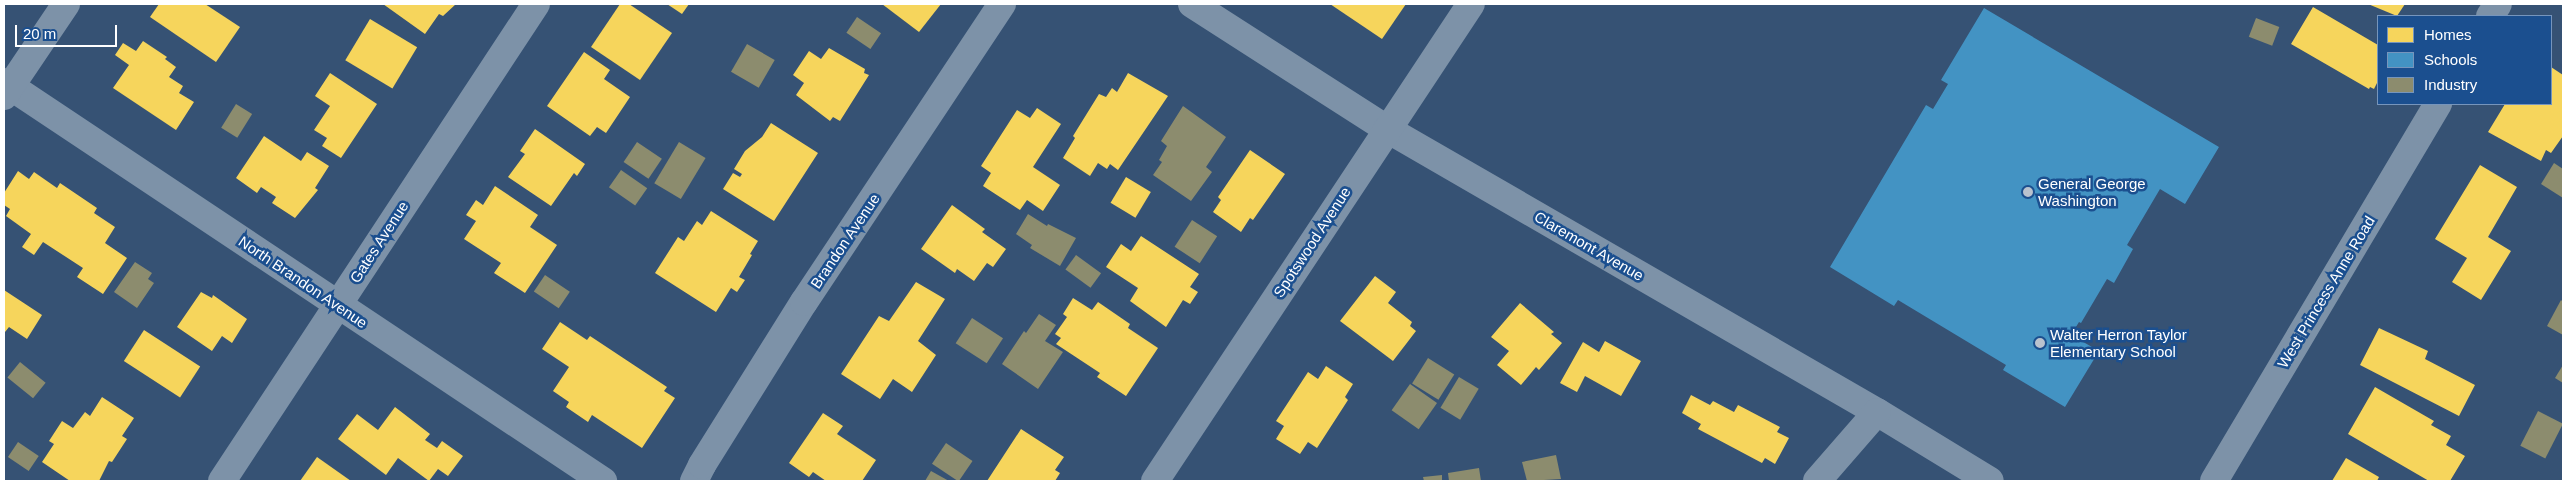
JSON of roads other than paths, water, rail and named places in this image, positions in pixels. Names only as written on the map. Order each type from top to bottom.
[{"type":"street","points":[[6,88],[66,4]]},
{"type":"street","name":"Gates Avenue","points":[[222,481],[536,4]]},
{"type":"street","name":"Brandon Avenue","points":[[694,481],[702,464],[804,302],[1002,4]]},
{"type":"street","name":"Claremont Avenue","points":[[1192,4],[1387,129],[1877,412],[1990,481]]},
{"type":"street","name":"Spotswood Avenue","points":[[1155,481],[1471,4]]},
{"type":"street","points":[[2491,15],[2498,4]]},
{"type":"street","name":"North Brandon Avenue","points":[[6,88],[338,304],[603,481]]},
{"type":"street","name":"West Princess Anne Road","points":[[2214,481],[2437,105]]},
{"type":"street","points":[[1817,481],[1877,412]]},
{"type":"place","name":"General George Washington","points":[[2028,192]]},
{"type":"place","name":"Walter Herron Taylor Elementary School","points":[[2040,343]]}]
